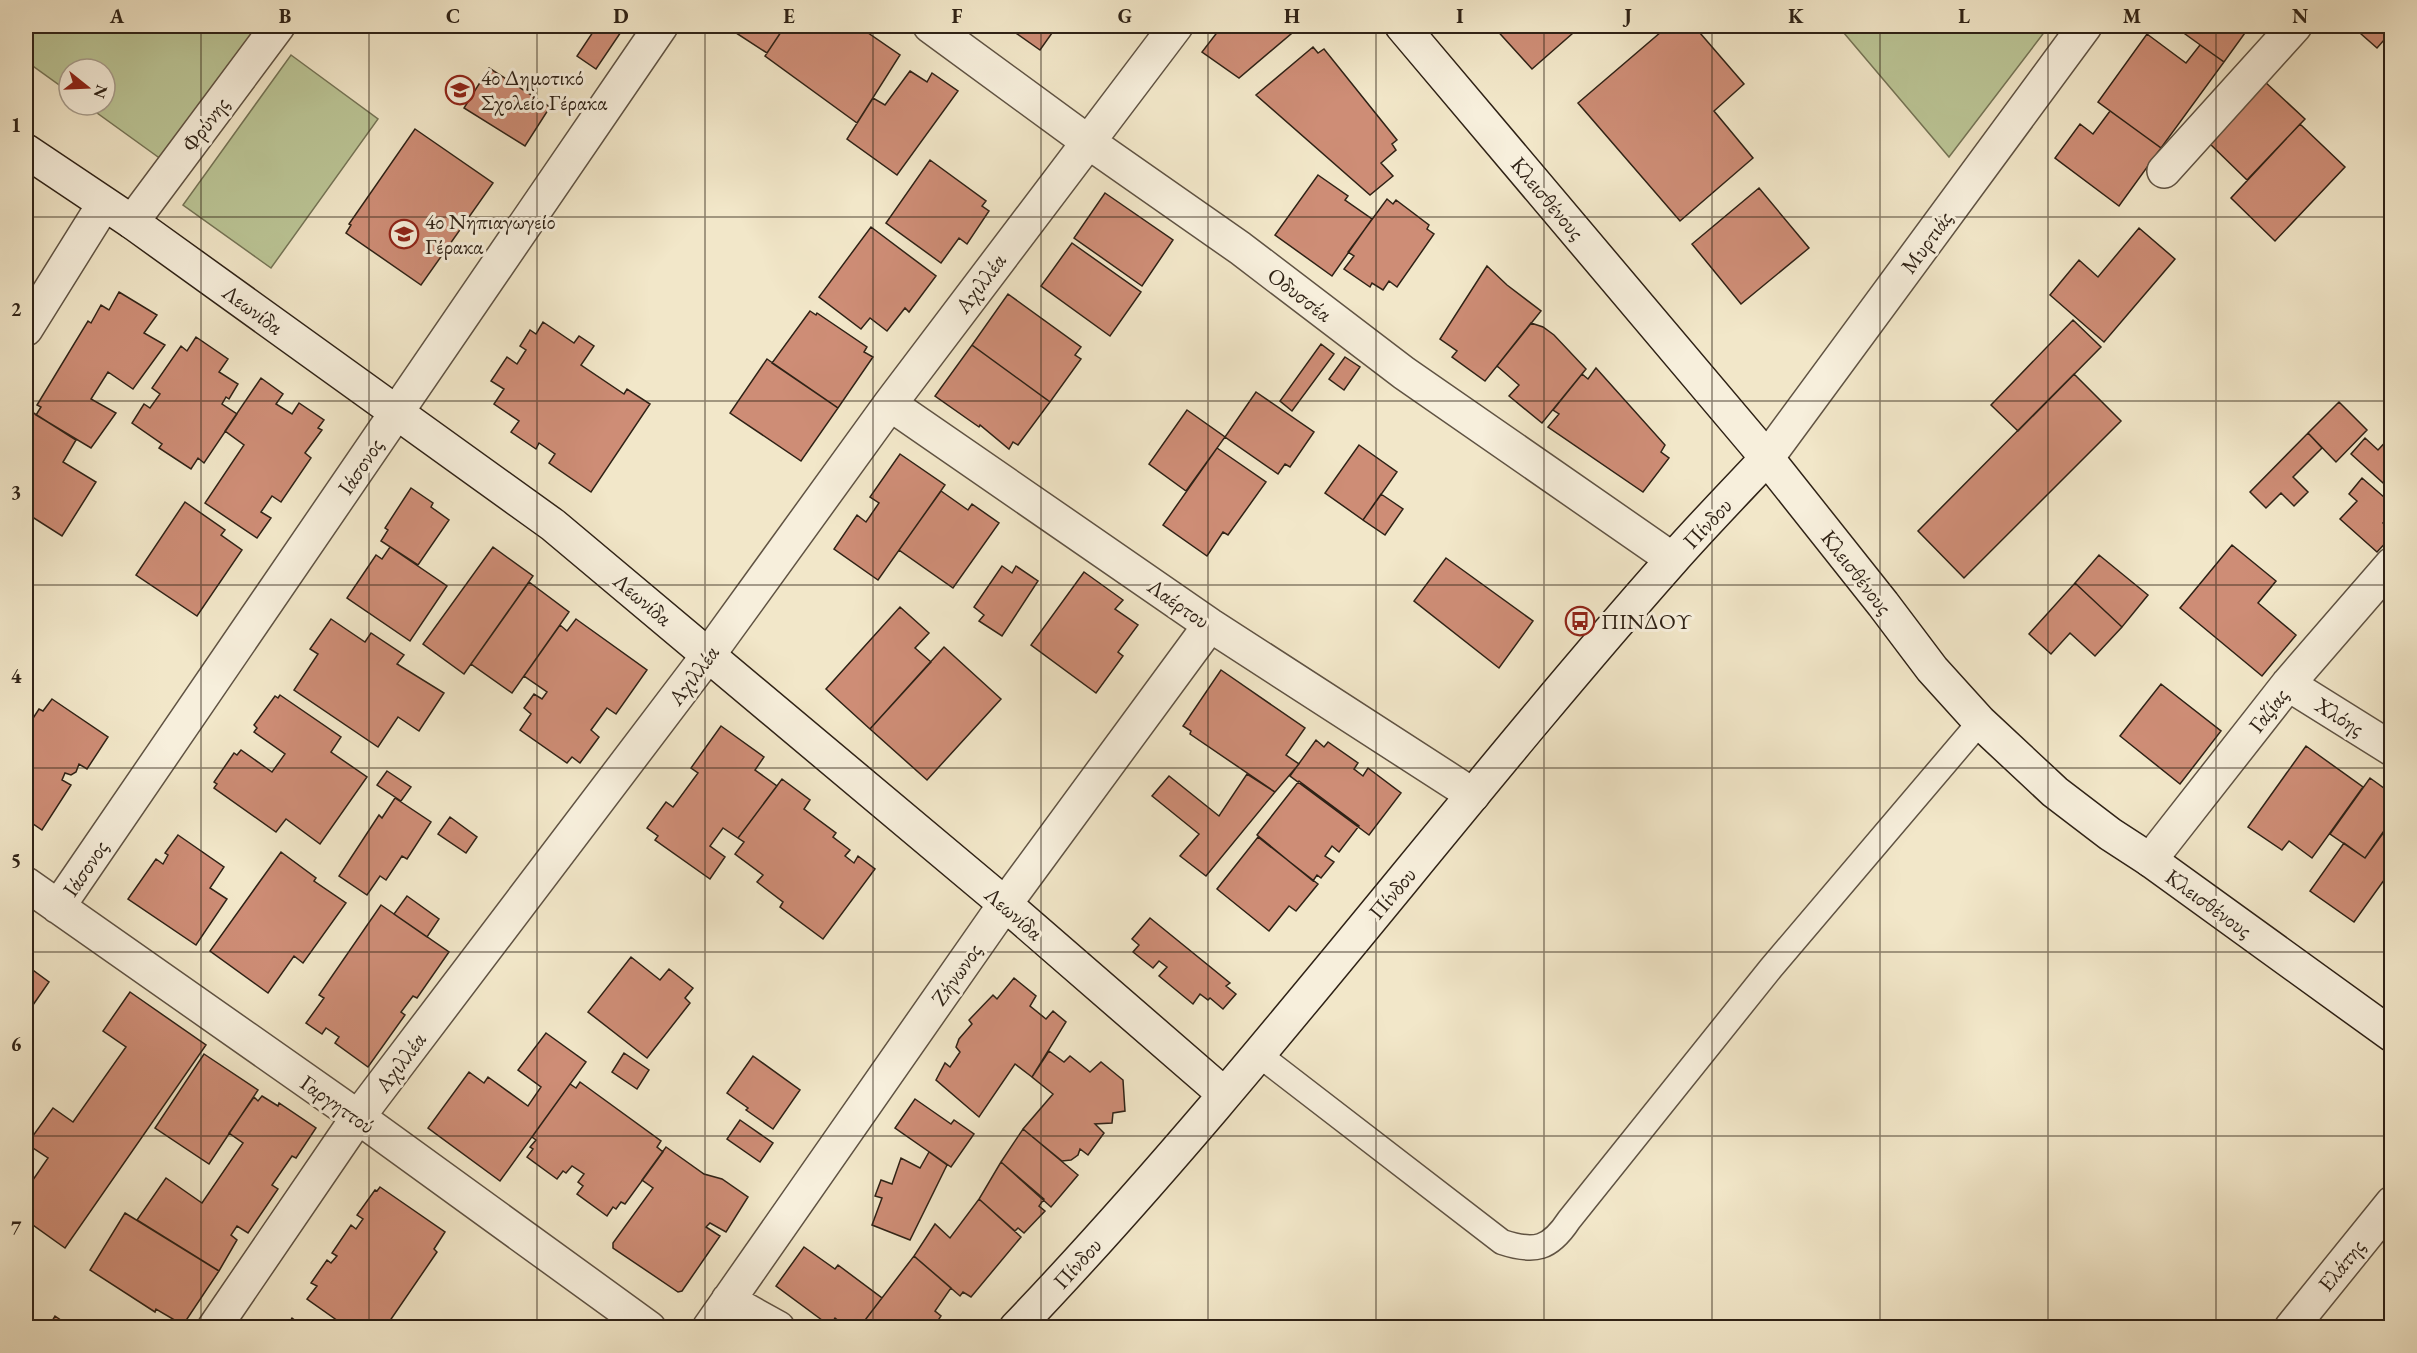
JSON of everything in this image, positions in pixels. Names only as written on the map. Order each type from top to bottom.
[{"type":"street","name":"Φρύνης","points":[[132,222],[278,26]]},
{"type":"street","name":"Ιάσονος","points":[[58,907],[661,26]]},
{"type":"street","name":"Οδυσσέα","points":[[930,26],[1240,249],[1404,373],[1672,560]]},
{"type":"street","name":"Αχιλλέα","points":[[214,1328],[358,1118],[709,654],[890,404],[1176,26]]},
{"type":"street","name":"Κλεισθένους","points":[[1402,26],[1767,458],[1932,669],[1980,722],[2055,792],[2110,834],[2150,860],[2391,1035]]},
{"type":"street","name":"Μυρτιάς","points":[[1767,458],[2085,26]]},
{"type":"street","points":[[2164,171],[2295,26]]},
{"type":"street","name":"Λεωνίδα","points":[[26,151],[132,222],[553,525],[1005,904],[1224,1094]]},
{"type":"street","points":[[26,329],[104,204]]},
{"type":"street","name":"Λαέρτου","points":[[890,404],[1210,625],[1473,795]]},
{"type":"street","name":"Πίνδου","points":[[1017,1328],[1077,1264],[1224,1094],[1672,560],[1767,458]]},
{"type":"street","name":"Γαζίας","points":[[2150,860],[2288,684],[2391,564]]},
{"type":"street","name":"Ζήνωνος","points":[[709,1328],[1005,904],[1210,625]]},
{"type":"street","name":"Χλόης","points":[[2288,684],[2391,749]]},
{"type":"street","name":"Γαργηττού","points":[[26,884],[358,1118],[649,1328]]},
{"type":"street","name":"Ελάτης","points":[[2291,1328],[2391,1203]]},
{"type":"street","points":[[728,1300],[778,1328]]},
{"type":"lane","points":[[1258,1054],[1503,1242],[1522,1249],[1541,1247],[1558,1236],[1597,1184],[1771,968],[1980,722]]},
{"type":"green space","points":[[26,26],[266,26],[165,162],[103,117],[117,117],[117,57],[57,57],[57,83],[26,61]]},
{"type":"green space","points":[[1838,26],[2049,26],[1949,157]]},
{"type":"green space","points":[[291,55],[378,119],[271,268],[183,205]]},
{"type":"building","points":[[597,26],[625,26],[596,69],[577,56]]},
{"type":"building","points":[[736,26],[785,26],[767,53],[733,31]]},
{"type":"building","points":[[785,26],[858,26],[900,55],[857,123],[765,56]]},
{"type":"building","points":[[1006,26],[1057,26],[1040,50]]},
{"type":"building","points":[[1222,26],[1297,26],[1298,28],[1239,78],[1202,52]]},
{"type":"building","points":[[1493,26],[1581,26],[1532,69]]},
{"type":"building","points":[[1668,26],[1694,26],[1744,84],[1714,111],[1753,158],[1680,221],[1578,103]]},
{"type":"building","points":[[2174,26],[2250,26],[2224,62]]},
{"type":"building","points":[[2352,26],[2392,26],[2392,31],[2377,48]]},
{"type":"building","points":[[2147,34],[2186,63],[2200,45],[2224,62],[2161,148],[2098,102]]},
{"type":"building","points":[[1313,47],[1318,53],[1324,49],[1397,140],[1392,144],[1396,150],[1381,163],[1393,176],[1370,195],[1256,95]]},
{"type":"building","points":[[489,68],[550,107],[525,146],[464,108]]},
{"type":"building","points":[[910,71],[927,82],[932,73],[958,91],[897,175],[847,139],[873,98],[885,105]]},
{"type":"building","points":[[2264,81],[2305,119],[2247,180],[2207,141]]},
{"type":"building","points":[[2110,111],[2161,148],[2119,206],[2055,158],[2080,124],[2093,134]]},
{"type":"building","points":[[2300,124],[2345,167],[2275,241],[2231,198]]},
{"type":"building","points":[[415,129],[493,183],[421,285],[346,233],[351,225],[349,224]]},
{"type":"building","points":[[930,160],[986,201],[982,206],[989,211],[967,244],[959,238],[941,263],[886,223]]},
{"type":"building","points":[[1318,175],[1348,196],[1345,200],[1372,219],[1332,276],[1275,235]]},
{"type":"building","points":[[1759,188],[1809,248],[1741,304],[1692,244]]},
{"type":"building","points":[[1105,193],[1173,240],[1142,286],[1074,238]]},
{"type":"building","points":[[1387,199],[1393,204],[1396,200],[1429,225],[1427,229],[1434,234],[1397,287],[1389,281],[1383,290],[1372,283],[1370,287],[1344,269],[1354,256],[1348,252]]},
{"type":"building","points":[[26,222],[31,226],[28,232],[32,235],[26,247]]},
{"type":"building","points":[[871,227],[936,276],[909,312],[905,308],[887,331],[870,318],[861,329],[819,297]]},
{"type":"building","points":[[2139,228],[2175,259],[2104,342],[2050,295],[2079,260],[2098,277]]},
{"type":"building","points":[[1072,243],[1141,292],[1110,336],[1041,286]]},
{"type":"building","points":[[1487,266],[1541,311],[1485,381],[1452,357],[1457,351],[1440,339]]},
{"type":"building","points":[[119,292],[157,315],[144,333],[165,345],[133,389],[108,372],[91,399],[116,413],[91,448],[36,415],[41,407],[37,405],[88,321],[91,323],[101,305],[109,310]]},
{"type":"building","points":[[1008,294],[1081,347],[1075,355],[1081,359],[1050,402],[972,345]]},
{"type":"building","points":[[810,311],[816,315],[817,313],[867,347],[864,352],[873,357],[838,408],[772,363]]},
{"type":"building","points":[[2073,320],[2101,347],[2018,431],[1991,405]]},
{"type":"building","points":[[543,322],[574,343],[579,336],[594,346],[581,365],[624,394],[627,389],[650,404],[591,492],[549,463],[555,454],[539,443],[536,449],[511,432],[519,421],[494,404],[504,389],[491,381],[507,357],[517,364],[526,350],[520,346],[530,330],[536,334]]},
{"type":"building","points":[[1531,323],[1543,327],[1554,335],[1586,369],[1542,423],[1509,396],[1519,385],[1497,366]]},
{"type":"building","points":[[196,337],[228,359],[219,372],[238,384],[229,399],[226,397],[222,404],[237,414],[204,463],[198,458],[191,469],[159,448],[162,444],[132,423],[144,404],[150,408],[160,394],[152,388],[181,346],[187,351]]},
{"type":"building","points":[[1321,344],[1334,354],[1292,411],[1280,401]]},
{"type":"building","points":[[972,345],[1050,402],[1018,445],[1013,442],[1009,449],[980,425],[979,427],[935,396]]},
{"type":"building","points":[[1345,357],[1360,367],[1344,390],[1329,379]]},
{"type":"building","points":[[767,359],[838,408],[801,461],[730,413]]},
{"type":"building","points":[[1596,368],[1665,445],[1661,452],[1669,458],[1643,492],[1548,427],[1559,414],[1553,410],[1582,374],[1588,379]]},
{"type":"building","points":[[2074,374],[2121,421],[1964,578],[1918,531]]},
{"type":"building","points":[[261,378],[283,394],[276,404],[292,414],[299,403],[324,420],[318,428],[322,430],[305,453],[311,458],[281,502],[272,496],[261,512],[271,518],[257,538],[205,503],[244,445],[225,431]]},
{"type":"building","points":[[1256,392],[1314,432],[1290,467],[1285,464],[1278,474],[1225,437]]},
{"type":"building","points":[[2339,402],[2367,430],[2336,462],[2308,433]]},
{"type":"building","points":[[1187,410],[1225,437],[1186,491],[1149,464]]},
{"type":"building","points":[[32,412],[76,440],[63,462],[96,482],[62,536],[26,513],[26,422]]},
{"type":"building","points":[[2308,433],[2322,448],[2293,477],[2308,492],[2294,506],[2281,493],[2266,508],[2250,492]]},
{"type":"building","points":[[2392,435],[2392,491],[2351,454],[2365,438],[2378,450]]},
{"type":"building","points":[[1359,445],[1397,472],[1363,520],[1325,493]]},
{"type":"building","points":[[1217,448],[1266,482],[1228,535],[1223,532],[1207,556],[1163,525]]},
{"type":"building","points":[[900,454],[945,485],[878,580],[834,549],[857,515],[866,522],[879,503],[870,497]]},
{"type":"building","points":[[2362,478],[2392,504],[2392,514],[2383,523],[2392,531],[2392,536],[2377,552],[2340,519],[2357,501],[2349,494]]},
{"type":"building","points":[[411,488],[433,503],[431,507],[449,520],[418,565],[381,541],[388,530],[385,528]]},
{"type":"building","points":[[941,491],[968,510],[972,504],[999,523],[953,588],[899,550]]},
{"type":"building","points":[[1381,494],[1403,509],[1385,535],[1363,520]]},
{"type":"building","points":[[185,502],[225,530],[221,535],[242,550],[197,616],[136,575]]},
{"type":"building","points":[[2232,545],[2276,581],[2258,603],[2296,635],[2262,676],[2180,608]]},
{"type":"building","points":[[390,547],[447,586],[410,641],[347,598],[376,555],[382,559]]},
{"type":"building","points":[[493,547],[533,576],[464,674],[423,644]]},
{"type":"building","points":[[2099,555],[2148,595],[2122,627],[2075,583]]},
{"type":"building","points":[[1446,558],[1533,621],[1499,668],[1414,601]]},
{"type":"building","points":[[1002,566],[1012,573],[1016,566],[1038,581],[1002,636],[979,621],[984,615],[974,607]]},
{"type":"building","points":[[1084,572],[1123,600],[1115,609],[1138,625],[1118,652],[1123,656],[1096,693],[1031,645]]},
{"type":"building","points":[[529,582],[569,612],[512,693],[471,664]]},
{"type":"building","points":[[2075,583],[2122,627],[2095,656],[2070,633],[2051,654],[2029,634]]},
{"type":"building","points":[[900,607],[929,633],[915,648],[931,662],[870,729],[826,689]]},
{"type":"building","points":[[331,619],[365,642],[371,633],[404,655],[397,664],[444,693],[419,731],[398,717],[378,747],[294,690],[318,654],[310,649]]},
{"type":"building","points":[[576,619],[647,670],[616,714],[607,708],[591,730],[599,737],[580,763],[572,757],[567,763],[520,730],[531,714],[524,708],[534,694],[542,699],[547,692],[524,676],[560,625],[567,631]]},
{"type":"building","points":[[944,647],[1001,699],[927,780],[870,729]]},
{"type":"building","points":[[1221,670],[1305,728],[1286,755],[1299,764],[1275,792],[1190,734],[1191,731],[1183,726]]},
{"type":"building","points":[[2161,684],[2221,731],[2180,784],[2120,736]]},
{"type":"building","points":[[280,695],[341,737],[331,752],[367,777],[320,844],[286,819],[276,832],[214,788],[217,784],[214,782],[234,753],[237,755],[241,750],[272,772],[285,754],[254,732],[257,728],[254,725],[275,696],[278,698]]},
{"type":"building","points":[[52,699],[108,737],[87,769],[79,764],[76,772],[71,775],[65,773],[62,780],[71,785],[42,830],[26,819],[26,729],[39,709],[43,711]]},
{"type":"building","points":[[721,726],[764,757],[755,770],[777,786],[738,838],[723,828],[710,846],[725,857],[710,879],[655,840],[658,836],[647,828],[666,802],[673,807],[698,773],[691,768]]},
{"type":"building","points":[[1316,740],[1324,747],[1328,742],[1358,763],[1354,769],[1363,776],[1368,768],[1401,793],[1369,835],[1290,776]]},
{"type":"building","points":[[2306,746],[2363,787],[2312,858],[2289,841],[2282,850],[2248,827]]},
{"type":"building","points":[[387,771],[411,787],[401,801],[377,785]]},
{"type":"building","points":[[1247,774],[1275,792],[1206,876],[1180,856],[1199,834],[1152,796],[1169,776],[1219,816]]},
{"type":"building","points":[[2370,778],[2392,794],[2392,821],[2365,858],[2330,834]]},
{"type":"building","points":[[782,779],[810,800],[804,809],[836,833],[833,837],[850,850],[845,856],[854,863],[858,856],[875,869],[823,939],[780,907],[783,902],[757,882],[763,875],[735,854],[744,842],[738,838]]},
{"type":"building","points":[[1299,781],[1359,826],[1339,852],[1332,846],[1325,856],[1334,862],[1321,878],[1317,875],[1313,881],[1257,835]]},
{"type":"building","points":[[395,798],[431,822],[407,859],[402,856],[386,880],[380,876],[367,895],[339,876],[379,815],[382,818]]},
{"type":"building","points":[[450,817],[477,837],[466,853],[438,834]]},
{"type":"building","points":[[2388,825],[2392,828],[2392,869],[2354,922],[2310,891],[2344,843],[2365,858]]},
{"type":"building","points":[[178,835],[224,867],[210,888],[227,899],[196,945],[128,899],[156,859],[163,864],[168,855],[165,853]]},
{"type":"building","points":[[1258,837],[1318,884],[1296,911],[1289,906],[1269,931],[1217,889]]},
{"type":"building","points":[[281,852],[316,878],[314,881],[346,903],[303,963],[294,956],[268,993],[210,951]]},
{"type":"building","points":[[407,896],[439,919],[427,937],[394,914]]},
{"type":"building","points":[[381,905],[449,952],[417,998],[413,996],[401,1012],[405,1015],[368,1067],[335,1043],[339,1037],[326,1028],[322,1034],[306,1023],[324,998],[319,995]]},
{"type":"building","points":[[1150,918],[1230,983],[1226,986],[1236,994],[1223,1009],[1210,998],[1208,1000],[1200,994],[1193,1004],[1159,976],[1167,967],[1159,961],[1153,968],[1133,952],[1139,945],[1132,939]]},
{"type":"building","points":[[631,957],[660,980],[669,969],[693,988],[685,998],[690,1003],[647,1058],[588,1012]]},
{"type":"building","points":[[26,965],[49,982],[26,1015]]},
{"type":"building","points":[[1014,978],[1036,996],[1030,1006],[1046,1019],[1053,1011],[1066,1022],[1032,1077],[1015,1064],[979,1117],[936,1080],[945,1063],[950,1067],[960,1052],[956,1047],[959,1039],[972,1024],[969,1020],[993,995],[997,999]]},
{"type":"building","points":[[130,992],[206,1045],[65,1248],[26,1220],[26,1190],[48,1158],[27,1144],[53,1108],[73,1122],[126,1047],[103,1031]]},
{"type":"building","points":[[546,1033],[586,1062],[500,1181],[428,1128],[469,1072],[484,1083],[488,1077],[528,1106],[541,1087],[518,1070]]},
{"type":"building","points":[[1049,1051],[1064,1062],[1070,1056],[1090,1072],[1101,1062],[1123,1080],[1125,1111],[1113,1113],[1112,1123],[1095,1124],[1104,1133],[1088,1155],[1080,1149],[1078,1155],[1071,1160],[1062,1161],[1023,1129],[1053,1094],[1032,1077]]},
{"type":"building","points":[[624,1053],[649,1070],[637,1089],[612,1072]]},
{"type":"building","points":[[204,1054],[258,1090],[209,1164],[155,1128]]},
{"type":"building","points":[[753,1056],[800,1090],[773,1129],[727,1093]]},
{"type":"building","points":[[580,1082],[661,1141],[657,1147],[663,1152],[625,1204],[621,1202],[616,1209],[613,1207],[607,1216],[577,1194],[583,1186],[578,1182],[584,1174],[572,1166],[566,1173],[563,1171],[557,1179],[527,1157],[533,1149],[530,1147],[536,1140],[532,1137],[570,1084],[576,1088]]},
{"type":"building","points":[[262,1096],[278,1106],[279,1103],[316,1128],[296,1158],[292,1156],[272,1185],[278,1189],[248,1233],[237,1226],[231,1235],[237,1240],[219,1271],[137,1220],[166,1178],[202,1203],[243,1143],[229,1133],[254,1097],[258,1101]]},
{"type":"building","points":[[915,1099],[951,1124],[954,1120],[974,1134],[951,1167],[895,1128]]},
{"type":"building","points":[[740,1120],[773,1143],[760,1162],[727,1139]]},
{"type":"building","points":[[1023,1129],[1078,1175],[1051,1207],[1001,1162]]},
{"type":"building","points":[[666,1147],[704,1174],[722,1179],[748,1197],[726,1232],[710,1223],[706,1227],[720,1236],[682,1291],[678,1292],[613,1248],[613,1243],[653,1188],[642,1180]]},
{"type":"building","points":[[929,1152],[947,1165],[910,1240],[872,1225],[882,1198],[875,1196],[881,1180],[892,1184],[901,1158],[920,1168]]},
{"type":"building","points":[[1001,1162],[1044,1199],[1039,1206],[1045,1211],[1024,1233],[1018,1228],[1015,1231],[979,1199]]},
{"type":"building","points":[[380,1187],[445,1232],[434,1249],[437,1252],[385,1328],[348,1328],[307,1299],[317,1286],[311,1283],[327,1260],[331,1263],[337,1256],[332,1253],[351,1225],[356,1229],[363,1219],[357,1215],[375,1190],[377,1191]]},
{"type":"building","points":[[979,1199],[1021,1237],[971,1297],[963,1292],[960,1296],[914,1256],[935,1224],[950,1238]]},
{"type":"building","points":[[125,1213],[219,1271],[183,1325],[156,1309],[155,1312],[90,1270]]},
{"type":"building","points":[[804,1247],[835,1269],[838,1265],[882,1298],[859,1328],[848,1328],[835,1318],[830,1326],[776,1286]]},
{"type":"building","points":[[914,1256],[951,1288],[935,1311],[941,1316],[933,1328],[925,1324],[923,1328],[859,1328]]},
{"type":"building","points":[[55,1316],[71,1327],[73,1322],[81,1328],[48,1328]]},
{"type":"building","points":[[292,1318],[305,1328],[286,1328]]},
{"type":"place","name":"4ο Δημοτικό Σχολείο Γέρακα","points":[[460,90]]},
{"type":"place","name":"4ο Νηπιαγωγείο Γέρακα","points":[[404,234]]},
{"type":"place","name":"ΠΙΝΔΟΥ","points":[[1580,621]]}]
